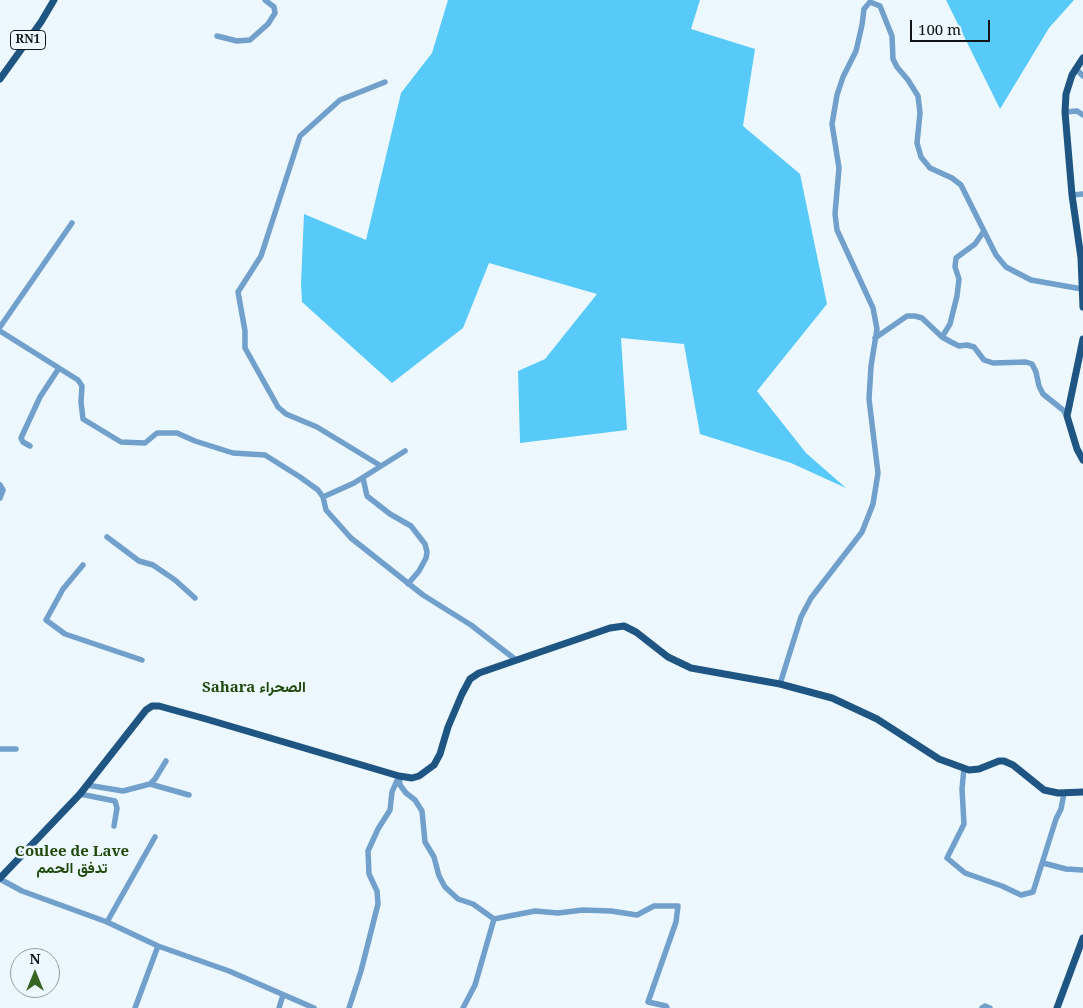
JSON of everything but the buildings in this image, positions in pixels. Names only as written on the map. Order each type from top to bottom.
[{"type":"main road","name":"RN1","points":[[0,79],[41,22],[54,0]]},
{"type":"main road","points":[[1083,58],[1076,69],[1066,94],[1065,112],[1072,196],[1081,258],[1083,306]]},
{"type":"main road","points":[[1083,339],[1067,416],[1077,449],[1083,460]]},
{"type":"main road","points":[[0,878],[80,794],[146,710],[152,706],[159,706],[399,776],[412,778],[419,776],[434,765],[470,679],[479,673],[516,660],[610,628],[624,626],[636,632],[668,657],[692,668],[780,684],[828,697],[877,720],[939,759],[969,770],[979,769],[990,763],[1004,761],[1013,765],[1044,790],[1064,793],[1083,792]]},
{"type":"main road","points":[[1057,1008],[1083,938]]},
{"type":"street","points":[[216,36],[237,41],[250,40],[268,24],[275,13],[274,7],[265,0]]},
{"type":"street","points":[[780,684],[801,617],[811,598],[862,532],[873,504],[878,473],[869,399],[877,329],[873,308],[837,230],[835,214],[839,168],[832,124],[837,95],[843,77],[856,52],[864,9],[869,1],[880,6],[892,36],[893,59],[918,96],[920,113],[917,143],[921,157],[930,168],[952,178],[961,185],[996,255],[1006,267],[1030,280],[1082,289]]},
{"type":"street","points":[[1076,69],[1083,76]]},
{"type":"street","points":[[381,466],[317,427],[286,414],[278,407],[245,348],[245,331],[238,292],[261,256],[300,136],[340,100],[385,82]]},
{"type":"street","points":[[1065,112],[1077,111],[1083,115]]},
{"type":"street","points":[[1072,196],[1083,194]]},
{"type":"street","points":[[72,223],[0,329],[81,383],[83,419],[121,442],[145,443],[157,433],[166,432],[177,433],[195,441],[234,453],[265,455],[318,490],[323,497],[326,510],[351,538],[408,584],[471,625],[516,660]]},
{"type":"street","points":[[942,337],[954,312],[959,279],[955,267],[956,258],[975,244],[984,231]]},
{"type":"street","points":[[875,338],[907,316],[922,318],[942,337],[959,346],[967,345],[974,347],[984,360],[993,363],[1026,362],[1032,364],[1039,386],[1044,394],[1067,416]]},
{"type":"street","points":[[30,446],[23,442],[21,438],[40,397],[59,368]]},
{"type":"street","points":[[323,497],[363,478],[405,451]]},
{"type":"street","points":[[363,478],[366,496],[390,514],[411,526],[425,544],[426,558],[419,571],[408,584]]},
{"type":"street","points":[[0,485],[3,490],[0,498]]},
{"type":"street","points":[[107,537],[140,561],[153,565],[175,580],[196,598]]},
{"type":"street","points":[[83,565],[63,589],[46,620],[66,634],[142,660]]},
{"type":"street","points":[[0,749],[16,749]]},
{"type":"street","points":[[150,784],[166,761]]},
{"type":"street","points":[[964,768],[962,789],[964,824],[947,858],[965,874],[1002,886],[1021,895],[1032,892],[1061,809],[1064,793]]},
{"type":"street","points":[[399,776],[400,785],[422,810],[425,842],[434,857],[439,876],[445,887],[458,899],[473,904],[494,919],[535,911],[558,913],[583,910],[610,911],[637,916],[654,906],[678,906],[676,922],[648,1002],[666,1006],[667,1008]]},
{"type":"street","points":[[349,1008],[361,971],[378,904],[377,890],[369,874],[368,852],[378,829],[390,810],[392,792],[399,776]]},
{"type":"street","points":[[87,785],[123,791],[150,784],[189,795]]},
{"type":"street","points":[[80,794],[116,801],[117,808],[114,826]]},
{"type":"street","points":[[106,922],[154,837]]},
{"type":"street","points":[[1043,863],[1066,869],[1083,870]]},
{"type":"street","points":[[0,878],[22,891],[106,922],[158,946],[229,972],[314,1008]]},
{"type":"street","points":[[463,1008],[475,985],[494,919]]},
{"type":"street","points":[[135,1008],[158,946]]},
{"type":"street","points":[[279,1008],[282,995]]},
{"type":"street","points":[[982,1008],[985,1006],[990,1008]]},
{"type":"shaded area","points":[[448,0],[700,0],[691,29],[755,49],[743,126],[800,174],[827,304],[757,391],[806,453],[846,488],[791,463],[700,434],[684,344],[621,338],[627,430],[520,443],[518,371],[545,359],[597,294],[489,263],[463,328],[392,383],[302,302],[304,214],[366,240],[401,93],[432,53]]},
{"type":"shaded area","points":[[946,0],[1074,0],[1049,28],[1000,109]]},
{"type":"district","name":"Sahara الصحراء","points":[[254,688]]},
{"type":"district","name":"Coulee de Lave تدفق الحمم","points":[[72,860]]}]
